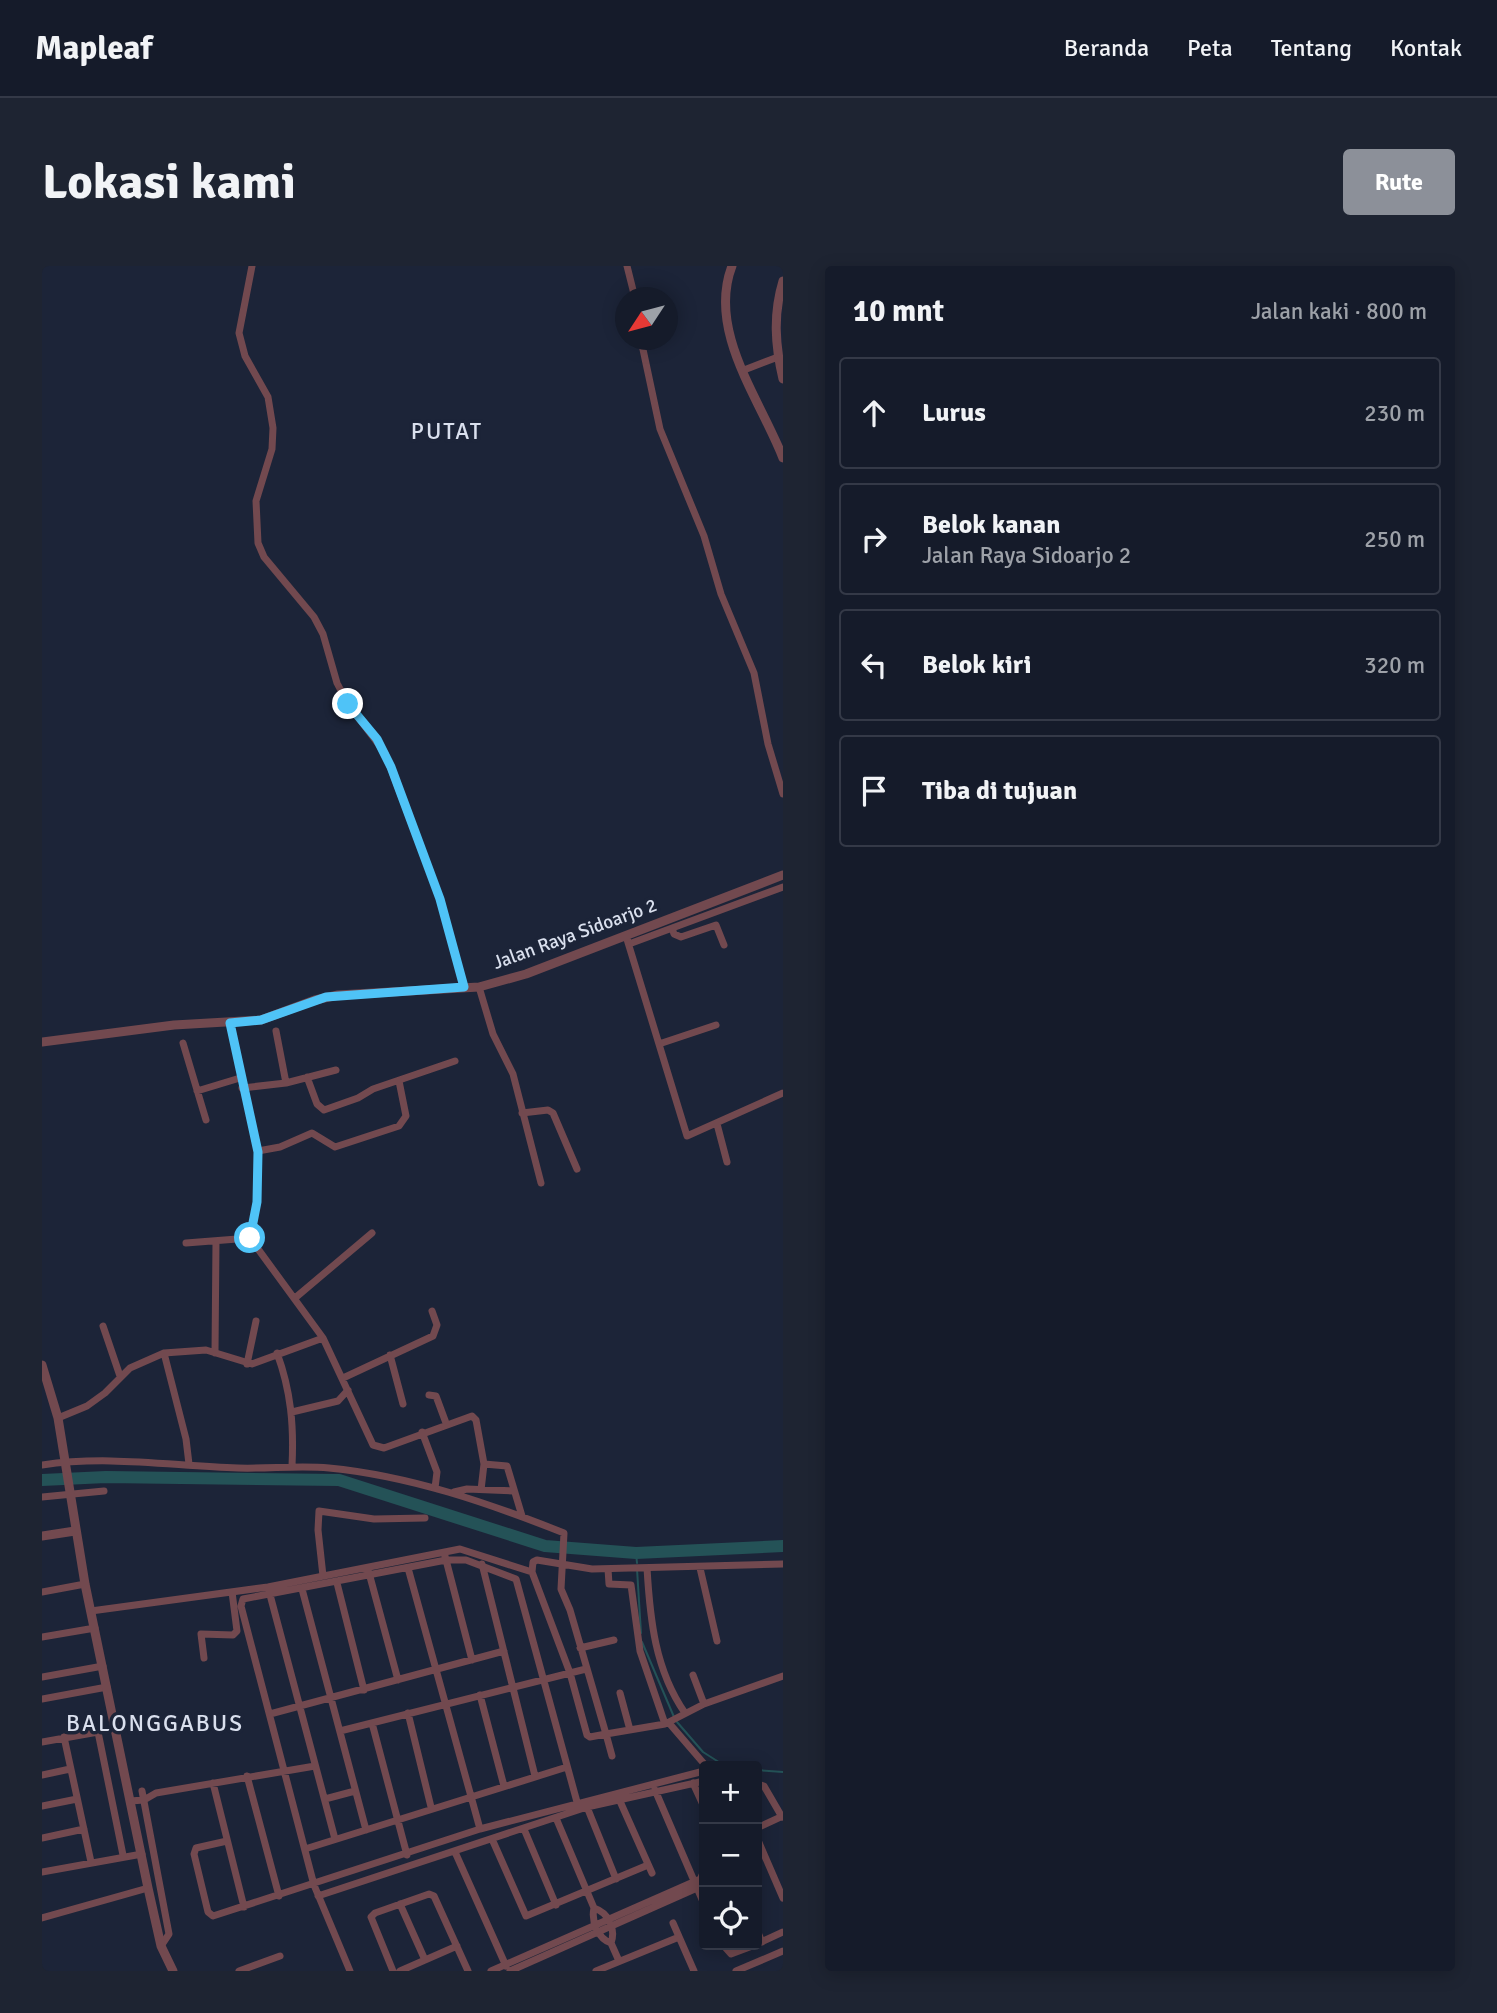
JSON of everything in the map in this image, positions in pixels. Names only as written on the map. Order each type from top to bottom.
[{"type":"street","points":[[253,266],[239,333],[245,356],[268,397],[273,428],[272,449],[256,501],[258,543],[264,557],[314,617],[323,634],[337,683],[348,704],[385,753],[440,899],[464,987]]},
{"type":"street","points":[[627,266],[632,287]]},
{"type":"street","points":[[732,266],[725,317],[783,458]]},
{"type":"street","points":[[782,287],[775,317],[778,357],[783,379]]},
{"type":"street","points":[[643,350],[660,429],[705,536],[722,594],[754,673],[768,744],[783,794]]},
{"type":"street","points":[[748,368],[778,357]]},
{"type":"street","name":"Jalan Raya Sidoarjo 2","points":[[42,1042],[174,1025],[231,1027],[261,1020],[326,997],[464,987],[480,990],[628,940],[783,875]]},
{"type":"street","points":[[783,887],[672,928],[628,940],[685,1134],[692,1136],[783,1093]]},
{"type":"street","points":[[672,928],[674,934],[681,937],[716,925],[724,945]]},
{"type":"street","points":[[480,990],[494,1034],[513,1074],[541,1183]]},
{"type":"street","points":[[659,1044],[716,1025]]},
{"type":"street","points":[[231,1027],[242,1087],[253,1118],[258,1152],[257,1202],[250,1238],[323,1338],[373,1445],[384,1448],[446,1423],[468,1416],[475,1418],[484,1464],[481,1490]]},
{"type":"street","points":[[276,1031],[286,1083]]},
{"type":"street","points":[[183,1043],[206,1120]]},
{"type":"street","points":[[307,1077],[317,1104],[324,1110],[455,1061]]},
{"type":"street","points":[[242,1087],[286,1083],[336,1070]]},
{"type":"street","points":[[197,1091],[240,1078]]},
{"type":"street","points":[[258,1152],[280,1147],[312,1133],[335,1147],[399,1126],[406,1116],[399,1080]]},
{"type":"street","points":[[522,1113],[553,1113],[577,1169]]},
{"type":"street","points":[[717,1124],[727,1162]]},
{"type":"street","points":[[295,1298],[372,1233]]},
{"type":"street","points":[[186,1243],[250,1238]]},
{"type":"street","points":[[215,1353],[216,1241]]},
{"type":"street","points":[[343,1378],[433,1336],[437,1325],[432,1311]]},
{"type":"street","points":[[249,1364],[256,1321]]},
{"type":"street","points":[[103,1326],[120,1376]]},
{"type":"street","points":[[58,1418],[87,1406],[105,1393],[130,1367],[163,1353],[191,1349],[215,1353],[249,1364],[323,1338]]},
{"type":"street","points":[[163,1353],[187,1439],[189,1464]]},
{"type":"street","points":[[277,1353],[289,1386],[292,1466]]},
{"type":"street","points":[[390,1355],[403,1404]]},
{"type":"street","points":[[43,1370],[58,1418],[85,1584],[148,1888],[161,1946],[173,1971]]},
{"type":"street","points":[[292,1412],[338,1401],[348,1390]]},
{"type":"street","points":[[429,1395],[436,1396],[446,1423]]},
{"type":"street","points":[[422,1432],[437,1472],[435,1488]]},
{"type":"street","points":[[42,1465],[118,1460],[238,1468],[292,1466],[375,1474],[454,1492],[522,1516],[566,1536],[561,1592],[570,1610],[612,1756]]},
{"type":"street","points":[[484,1464],[506,1465],[522,1516]]},
{"type":"street","points":[[42,1497],[104,1491]]},
{"type":"street","points":[[454,1492],[513,1491]]},
{"type":"street","points":[[323,1576],[318,1530],[319,1511],[374,1518],[425,1518]]},
{"type":"street","points":[[42,1536],[75,1531]]},
{"type":"street","points":[[91,1611],[232,1592],[302,1589],[408,1568],[465,1549],[532,1572]]},
{"type":"street","points":[[445,1556],[472,1660]]},
{"type":"street","points":[[350,1971],[314,1885],[241,1602],[323,1576],[445,1556],[482,1564],[516,1578]]},
{"type":"street","points":[[783,1564],[608,1569],[535,1560],[532,1572],[570,1673],[587,1736],[668,1723],[704,1703],[783,1676]]},
{"type":"street","points":[[482,1564],[535,1776]]},
{"type":"street","points":[[367,1568],[398,1680]]},
{"type":"street","points":[[408,1568],[480,1829]]},
{"type":"street","points":[[518,1568],[516,1578],[577,1802]]},
{"type":"street","points":[[645,1568],[656,1647],[670,1690],[684,1713]]},
{"type":"street","points":[[701,1568],[717,1641]]},
{"type":"street","points":[[608,1569],[609,1584],[631,1585],[640,1651],[668,1723],[699,1761]]},
{"type":"street","points":[[337,1583],[364,1690]]},
{"type":"street","points":[[42,1591],[85,1584]]},
{"type":"street","points":[[302,1589],[366,1830]]},
{"type":"street","points":[[269,1591],[335,1839]]},
{"type":"street","points":[[204,1658],[201,1634],[233,1635],[237,1631],[232,1592]]},
{"type":"street","points":[[42,1637],[95,1628]]},
{"type":"street","points":[[580,1648],[614,1640]]},
{"type":"street","points":[[270,1714],[504,1651]]},
{"type":"street","points":[[42,1677],[103,1666]]},
{"type":"street","points":[[340,1731],[586,1669]]},
{"type":"street","points":[[693,1675],[704,1703]]},
{"type":"street","points":[[42,1699],[107,1687]]},
{"type":"street","points":[[620,1693],[630,1730]]},
{"type":"street","points":[[480,1696],[504,1786]]},
{"type":"street","points":[[408,1713],[431,1807]]},
{"type":"street","points":[[372,1723],[407,1855]]},
{"type":"street","points":[[42,1742],[98,1732],[123,1855]]},
{"type":"street","points":[[64,1737],[91,1862]]},
{"type":"street","points":[[129,1797],[142,1791],[156,1793],[315,1766]]},
{"type":"street","points":[[305,1849],[431,1807],[567,1767]]},
{"type":"street","points":[[42,1774],[70,1769]]},
{"type":"street","points":[[227,1841],[196,1849],[194,1856],[210,1915],[314,1885],[480,1829],[699,1770]]},
{"type":"street","points":[[247,1776],[279,1896]]},
{"type":"street","points":[[318,1896],[587,1807],[699,1782]]},
{"type":"street","points":[[213,1783],[244,1907]]},
{"type":"street","points":[[694,1783],[699,1795]]},
{"type":"street","points":[[762,1785],[782,1817],[762,1826]]},
{"type":"street","points":[[655,1790],[699,1891]]},
{"type":"street","points":[[142,1791],[169,1934],[161,1946]]},
{"type":"street","points":[[325,1798],[355,1791]]},
{"type":"street","points":[[129,1797],[144,1800],[156,1793]]},
{"type":"street","points":[[42,1806],[77,1799]]},
{"type":"street","points":[[619,1799],[652,1873]]},
{"type":"street","points":[[587,1807],[616,1879]]},
{"type":"street","points":[[556,1818],[588,1891],[598,1934],[611,1944],[619,1961]]},
{"type":"street","points":[[42,1838],[84,1829]]},
{"type":"street","points":[[524,1829],[556,1905]]},
{"type":"street","points":[[492,1839],[523,1914],[530,1916],[648,1865]]},
{"type":"street","points":[[762,1850],[783,1898]]},
{"type":"street","points":[[455,1852],[508,1969]]},
{"type":"street","points":[[42,1872],[123,1855],[142,1854]]},
{"type":"street","points":[[491,1971],[508,1969],[598,1934],[696,1883],[699,1878]]},
{"type":"street","points":[[508,1969],[595,1924],[696,1883]]},
{"type":"street","points":[[42,1918],[148,1888]]},
{"type":"street","points":[[393,1971],[371,1917],[432,1894],[468,1971]]},
{"type":"street","points":[[400,1904],[425,1960]]},
{"type":"street","points":[[594,1908],[608,1919],[612,1927],[611,1944]]},
{"type":"street","points":[[673,1923],[690,1970]]},
{"type":"street","points":[[762,1941],[783,1932]]},
{"type":"street","points":[[596,1971],[679,1937]]},
{"type":"street","points":[[400,1971],[457,1946]]},
{"type":"street","points":[[727,1950],[731,1955],[742,1950]]},
{"type":"street","points":[[737,1971],[783,1951]]},
{"type":"street","points":[[239,1971],[281,1956]]},
{"type":"street","points":[[760,1962],[764,1971]]},
{"type":"waterway","points":[[42,1480],[106,1477],[339,1480],[545,1546],[636,1553],[783,1546]]},
{"type":"waterway","points":[[636,1553],[637,1563]]},
{"type":"waterway","points":[[637,1569],[641,1633]]},
{"type":"waterway","points":[[642,1642],[674,1717]]},
{"type":"waterway","points":[[677,1722],[703,1752],[717,1761]]},
{"type":"waterway","points":[[762,1770],[783,1772]]},
{"type":"district","name":"PUTAT","points":[[447,431]]},
{"type":"district","name":"BALONGGABUS","points":[[155,1723]]},
{"type":"route","points":[[250,1238],[257,1202],[258,1152],[253,1118],[242,1087],[230,1023],[261,1020],[314,1000],[338,995],[464,987],[440,899],[391,767],[377,739],[348,704]]}]
